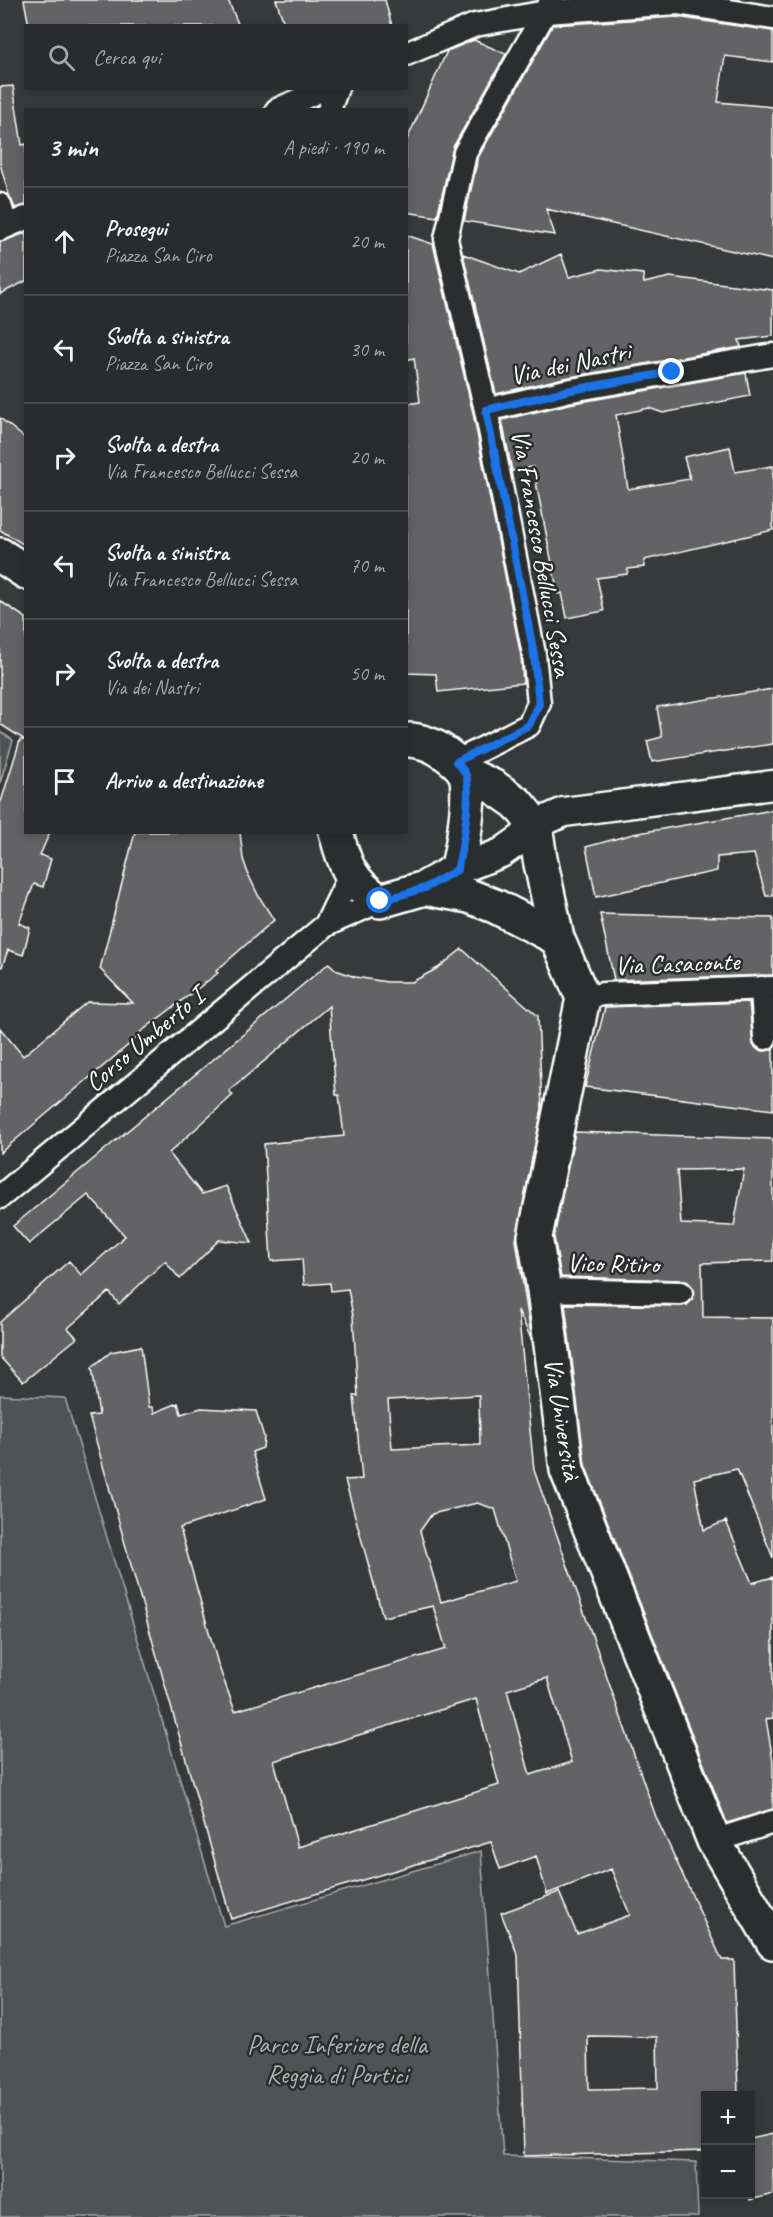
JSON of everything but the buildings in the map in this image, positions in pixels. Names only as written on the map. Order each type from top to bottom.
[{"type":"main road","points":[[0,555],[24,571]]},
{"type":"main road","points":[[408,740],[438,748],[461,768],[517,803],[535,825],[557,938],[584,998]]},
{"type":"main road","points":[[337,834],[344,862],[365,892],[380,901],[425,888],[457,870],[468,802],[461,768]]},
{"type":"main road","points":[[425,888],[469,896],[497,907],[557,938]]},
{"type":"main road","name":"Via Università","points":[[584,998],[535,1237],[567,1470],[714,1842],[773,1942]]},
{"type":"street","points":[[408,53],[476,25],[549,6],[677,3],[773,18]]},
{"type":"street","name":"Via Francesco Bellucci Sessa","points":[[461,768],[529,725],[539,704],[534,654],[486,410],[446,239],[465,153],[549,6]]},
{"type":"street","points":[[281,108],[321,90]]},
{"type":"street","points":[[330,108],[336,90]]},
{"type":"street","name":"Via dei Nastri","points":[[486,410],[566,391],[773,355]]},
{"type":"street","points":[[457,870],[501,853],[521,839],[535,825],[564,812],[773,785]]},
{"type":"street","name":"Corso Umberto I","points":[[326,925],[351,873]]},
{"type":"street","name":"Corso Umberto I","points":[[0,1197],[326,925],[380,901]]},
{"type":"street","points":[[765,1038],[768,988]]},
{"type":"street","name":"Via Casaconte","points":[[584,998],[603,994],[768,988]]},
{"type":"street","name":"Vico Ritiro","points":[[544,1290],[681,1293]]},
{"type":"street","points":[[714,1842],[773,1822]]},
{"type":"green space","points":[[0,732],[13,740],[0,783]]},
{"type":"green space","name":"Parco Inferiore della Reggia di Portici","points":[[0,1395],[65,1398],[224,1926],[481,1851],[503,2156],[696,2162],[698,2217],[0,2217]]},
{"type":"route","points":[[380,901],[425,888],[457,870],[468,802],[466,774],[456,762],[529,725],[539,704],[534,654],[486,410],[566,391],[672,372]]}]
